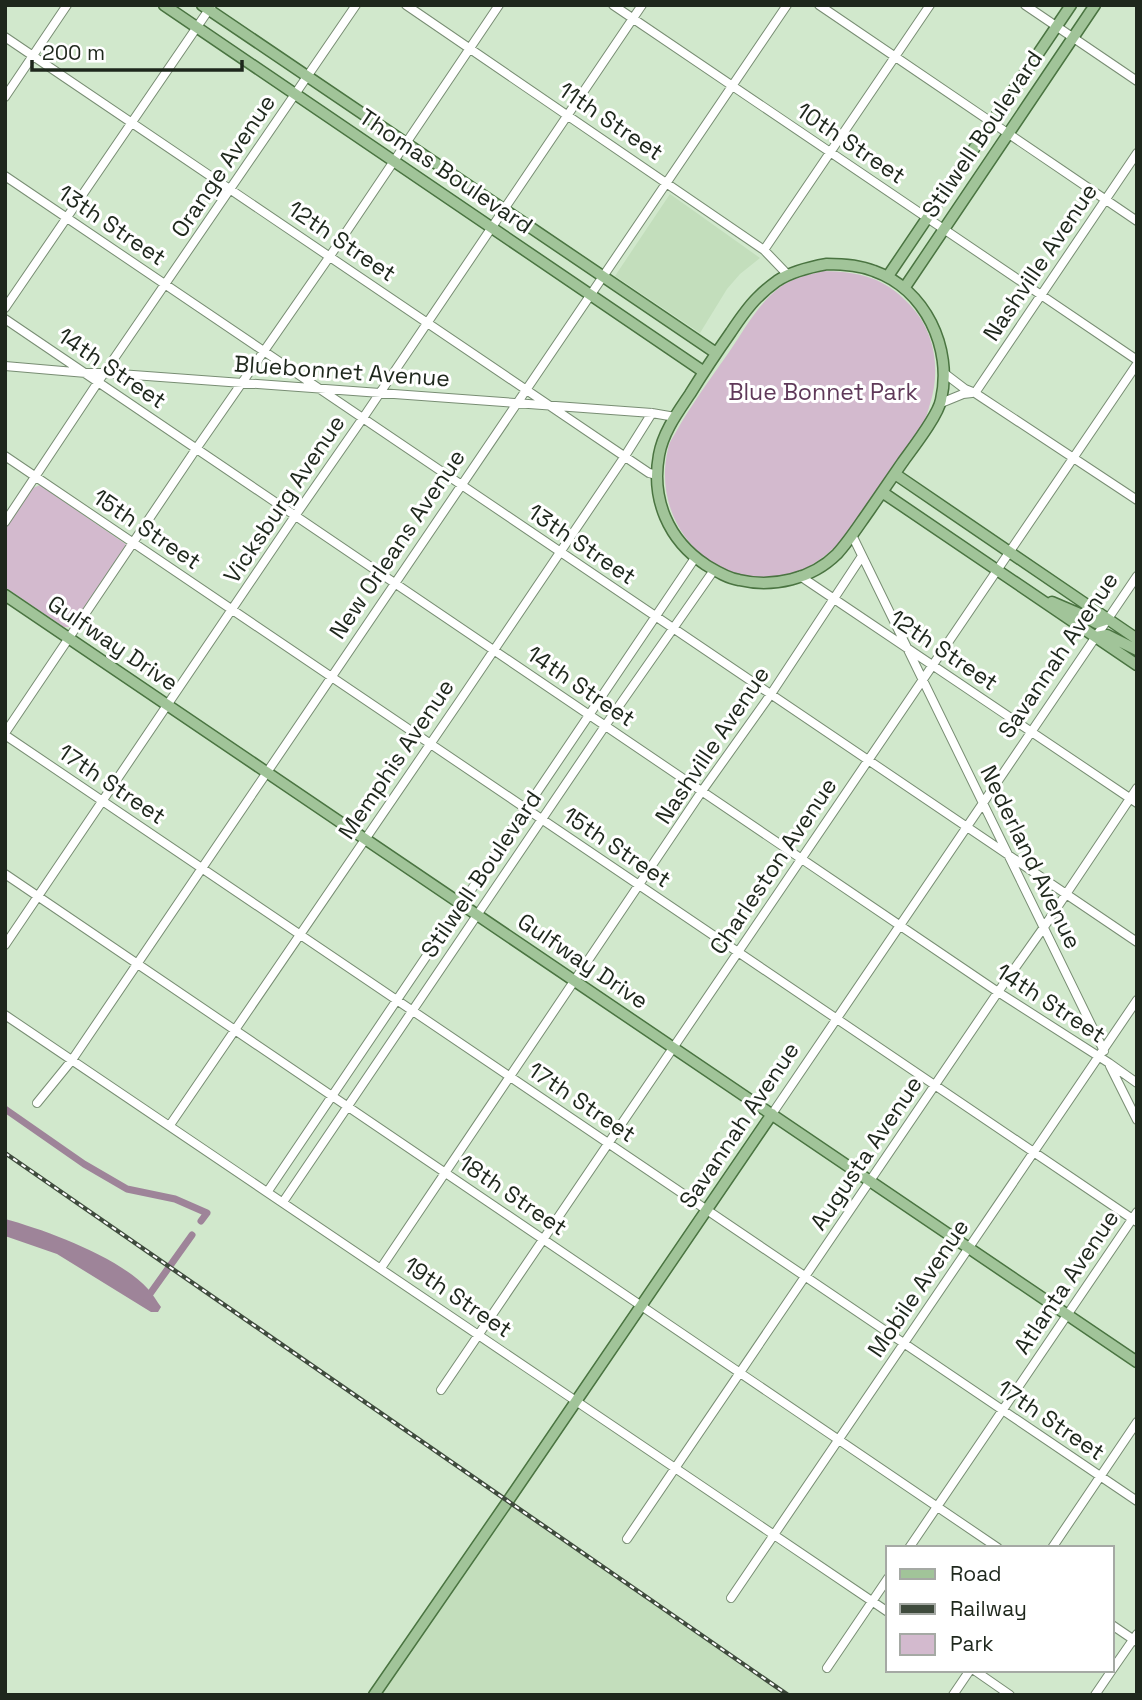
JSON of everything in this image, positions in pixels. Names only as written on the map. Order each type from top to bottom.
[{"type":"main road","name":"Thomas Boulevard","points":[[164,5],[704,372]]},
{"type":"main road","name":"Stilwell Boulevard","points":[[887,276],[1072,5]]},
{"type":"main road","name":"Stilwell Boulevard","points":[[905,287],[1095,5]]},
{"type":"main road","name":"Thomas Boulevard","points":[[207,7],[716,353]]},
{"type":"main road","points":[[841,264],[854,265],[887,276],[905,287],[932,323],[938,338],[944,373],[941,403],[895,474],[838,554],[826,564],[800,576],[783,582],[753,584],[733,579],[695,558],[685,549],[668,524],[660,502],[657,475],[659,453],[675,417],[716,353],[756,298],[788,275],[815,266],[841,264]]},
{"type":"main road","points":[[895,474],[1137,639]]},
{"type":"main road","points":[[882,492],[1137,665]]},
{"type":"main road","name":"Gulfway Drive","points":[[5,595],[1137,1362]]},
{"type":"main road","points":[[1036,597],[1096,623],[1108,619]]},
{"type":"main road","points":[[1096,637],[1107,635],[1137,650]]},
{"type":"main road","name":"Savannah Avenue","points":[[374,1695],[772,1114]]},
{"type":"street","points":[[5,97],[67,5]]},
{"type":"street","name":"Orange Avenue","points":[[5,522],[356,5]]},
{"type":"street","name":"11th Street","points":[[406,5],[764,250],[788,275]]},
{"type":"street","points":[[5,734],[499,5]]},
{"type":"street","name":"10th Street","points":[[613,5],[1137,362]]},
{"type":"street","name":"Vicksburg Avenue","points":[[5,945],[642,5]]},
{"type":"street","name":"New Orleans Avenue","points":[[37,1103],[72,1060],[787,5]]},
{"type":"street","points":[[818,5],[1137,221]]},
{"type":"street","points":[[764,250],[930,5]]},
{"type":"street","points":[[1025,5],[1137,81]]},
{"type":"street","points":[[5,308],[197,27],[207,7]]},
{"type":"street","name":"12th Street","points":[[5,37],[649,473],[657,475]]},
{"type":"street","name":"Nashville Avenue","points":[[975,393],[1137,153]]},
{"type":"street","name":"13th Street","points":[[5,176],[1137,942]]},
{"type":"street","name":"14th Street","points":[[5,319],[998,992],[1101,1053]]},
{"type":"street","name":"Charleston Avenue","points":[[441,1390],[1137,362]]},
{"type":"street","name":"Bluebonnet Avenue","points":[[5,366],[549,405],[675,417]]},
{"type":"street","points":[[944,373],[1137,500]]},
{"type":"street","points":[[941,403],[963,394],[975,393]]},
{"type":"street","name":"Memphis Avenue","points":[[170,1125],[652,413]]},
{"type":"street","name":"15th Street","points":[[5,456],[935,1086],[1135,1217]]},
{"type":"street","name":"Nederland Avenue","points":[[852,535],[1044,928],[1101,1053],[1109,1063],[1137,1120]]},
{"type":"street","name":"Nashville Avenue","points":[[380,1268],[862,556]]},
{"type":"street","name":"Stilwell Boulevard","points":[[268,1191],[695,558]]},
{"type":"street","name":"Stilwell Boulevard","points":[[283,1202],[605,726],[714,570]]},
{"type":"street","name":"12th Street","points":[[800,576],[1133,801]]},
{"type":"street","name":"Savannah Avenue","points":[[772,1114],[1137,576]]},
{"type":"street","name":"17th Street","points":[[5,734],[1137,1501]]},
{"type":"street","name":"Augusta Avenue","points":[[627,1539],[1065,894],[1133,801],[1137,788]]},
{"type":"street","name":"18th Street","points":[[5,874],[995,1546]]},
{"type":"street","name":"Mobile Avenue","points":[[731,1598],[1137,1000]]},
{"type":"street","name":"19th Street","points":[[5,1015],[886,1611]]},
{"type":"street","name":"14th Street","points":[[1109,1063],[1137,1083]]},
{"type":"street","name":"Atlanta Avenue","points":[[910,1546],[1135,1217]]},
{"type":"street","points":[[1053,1546],[1137,1422]]},
{"type":"street","points":[[827,1668],[886,1581]]},
{"type":"street","points":[[1114,1626],[1136,1638],[1114,1667]]},
{"type":"street","points":[[953,1695],[970,1672]]},
{"type":"street","points":[[975,1672],[1010,1695]]},
{"type":"street","points":[[1095,1695],[1111,1672]]},
{"type":"shaded area","points":[[670,194],[760,258],[727,289],[700,333],[615,276]]},
{"type":"shaded area","points":[[5,1219],[81,1246],[119,1266],[150,1291],[161,1307],[158,1312],[151,1312],[57,1254],[5,1236]]},
{"type":"shaded area","points":[[508,1501],[727,1652],[793,1695],[374,1695]]},
{"type":"green space","name":"Blue Bonnet Park","points":[[823,271],[860,275],[881,282],[900,296],[918,315],[934,352],[935,378],[928,412],[911,443],[840,542],[827,554],[806,568],[781,577],[754,577],[730,571],[708,560],[690,543],[677,523],[668,500],[665,475],[669,446],[695,401],[764,302],[789,282]]},
{"type":"green space","points":[[40,485],[127,545],[72,627],[64,627],[5,587],[5,529],[33,488]]},
{"type":"waterway","points":[[5,1109],[84,1164],[127,1189],[175,1199],[207,1213],[201,1221]]},
{"type":"waterway","points":[[147,1298],[192,1235]]},
{"type":"railway","points":[[5,1153],[788,1695]]}]
